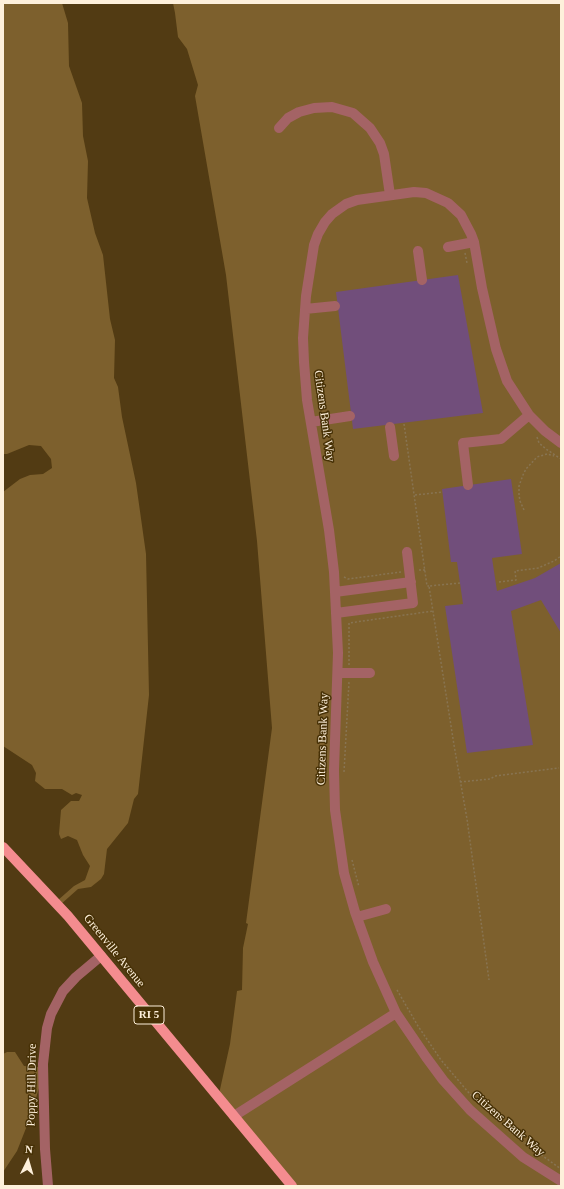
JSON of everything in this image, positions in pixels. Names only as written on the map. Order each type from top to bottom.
[{"type":"main road","name":"Greenville Avenue","points":[[3,847],[68,916],[292,1186]]},
{"type":"street","points":[[279,128],[288,118],[299,112],[314,108],[332,107],[353,113],[370,128],[380,143],[384,154],[390,195]]},
{"type":"street","name":"Citizens Bank Way","points":[[561,443],[545,431],[529,415],[507,381],[500,362],[482,288],[472,234],[461,215],[448,203],[426,194],[414,192],[352,201],[338,208],[324,222],[314,245],[308,275],[305,309],[304,362],[311,422],[329,530],[335,592],[338,672],[334,810],[344,874],[373,962],[396,1013],[426,1057],[443,1080],[470,1110],[523,1156],[561,1181]]},
{"type":"street","points":[[448,246],[474,242]]},
{"type":"street","points":[[418,250],[422,280]]},
{"type":"street","points":[[305,309],[335,306]]},
{"type":"street","points":[[468,485],[463,443],[500,439],[529,415]]},
{"type":"street","points":[[311,422],[350,416]]},
{"type":"street","points":[[390,427],[394,456]]},
{"type":"street","points":[[336,613],[414,603],[407,552]]},
{"type":"street","points":[[335,592],[411,582]]},
{"type":"street","points":[[338,672],[370,674]]},
{"type":"street","points":[[357,917],[386,909]]},
{"type":"street","name":"Poppy Hill Drive","points":[[48,1186],[44,1149],[42,1064],[47,1028],[51,1014],[64,991],[76,976],[101,956]]},
{"type":"street","points":[[234,1116],[396,1013]]},
{"type":"path","points":[[463,244],[468,266]]},
{"type":"path","points":[[404,424],[415,495],[426,586],[429,586],[467,819],[489,980]]},
{"type":"path","points":[[537,436],[539,443],[561,459]]},
{"type":"path","points":[[524,510],[520,501],[519,486],[526,469],[532,461],[542,455],[547,454],[556,456]]},
{"type":"path","points":[[415,495],[443,492]]},
{"type":"path","points":[[499,582],[516,580],[515,571],[538,568],[561,556]]},
{"type":"path","points":[[343,572],[344,578],[348,579],[425,570]]},
{"type":"path","points":[[429,586],[460,583]]},
{"type":"path","points":[[344,778],[349,673],[349,623],[433,611]]},
{"type":"path","points":[[460,782],[490,779],[495,776],[559,768]]},
{"type":"path","points":[[352,858],[360,893]]},
{"type":"path","points":[[397,990],[418,1026],[442,1060],[469,1093],[502,1125]]},
{"type":"path","points":[[508,1130],[561,1169]]},
{"type":"shaded area","points":[[3,3],[62,3],[68,23],[69,66],[82,103],[83,136],[88,161],[87,198],[95,233],[103,255],[110,319],[115,340],[114,378],[118,387],[122,417],[136,483],[146,554],[149,695],[138,794],[134,799],[128,823],[107,849],[104,874],[101,879],[91,887],[78,889],[60,905],[57,901],[74,886],[85,880],[90,866],[83,855],[77,840],[68,836],[61,839],[59,834],[61,810],[71,801],[79,801],[82,795],[76,793],[72,795],[62,789],[45,789],[35,781],[36,773],[32,765],[3,746],[3,492],[20,479],[30,475],[43,474],[52,468],[51,459],[41,446],[29,445],[7,454],[3,454]]},
{"type":"shaded area","points":[[173,3],[561,3],[561,1186],[294,1186],[219,1094],[230,1044],[237,991],[242,990],[243,948],[248,924],[246,923],[272,728],[257,541],[226,275],[195,96],[198,85],[187,49],[178,37]]},
{"type":"shaded area","points":[[7,1052],[15,1052],[24,1066],[39,1067],[39,1088],[30,1118],[17,1151],[3,1172],[3,1054]]},
{"type":"building","points":[[458,275],[483,413],[353,429],[336,292]]},
{"type":"building","points":[[511,479],[522,554],[492,558],[497,591],[535,578],[561,563],[561,633],[541,600],[511,611],[533,745],[467,753],[445,606],[463,604],[457,562],[451,562],[442,489]]}]
